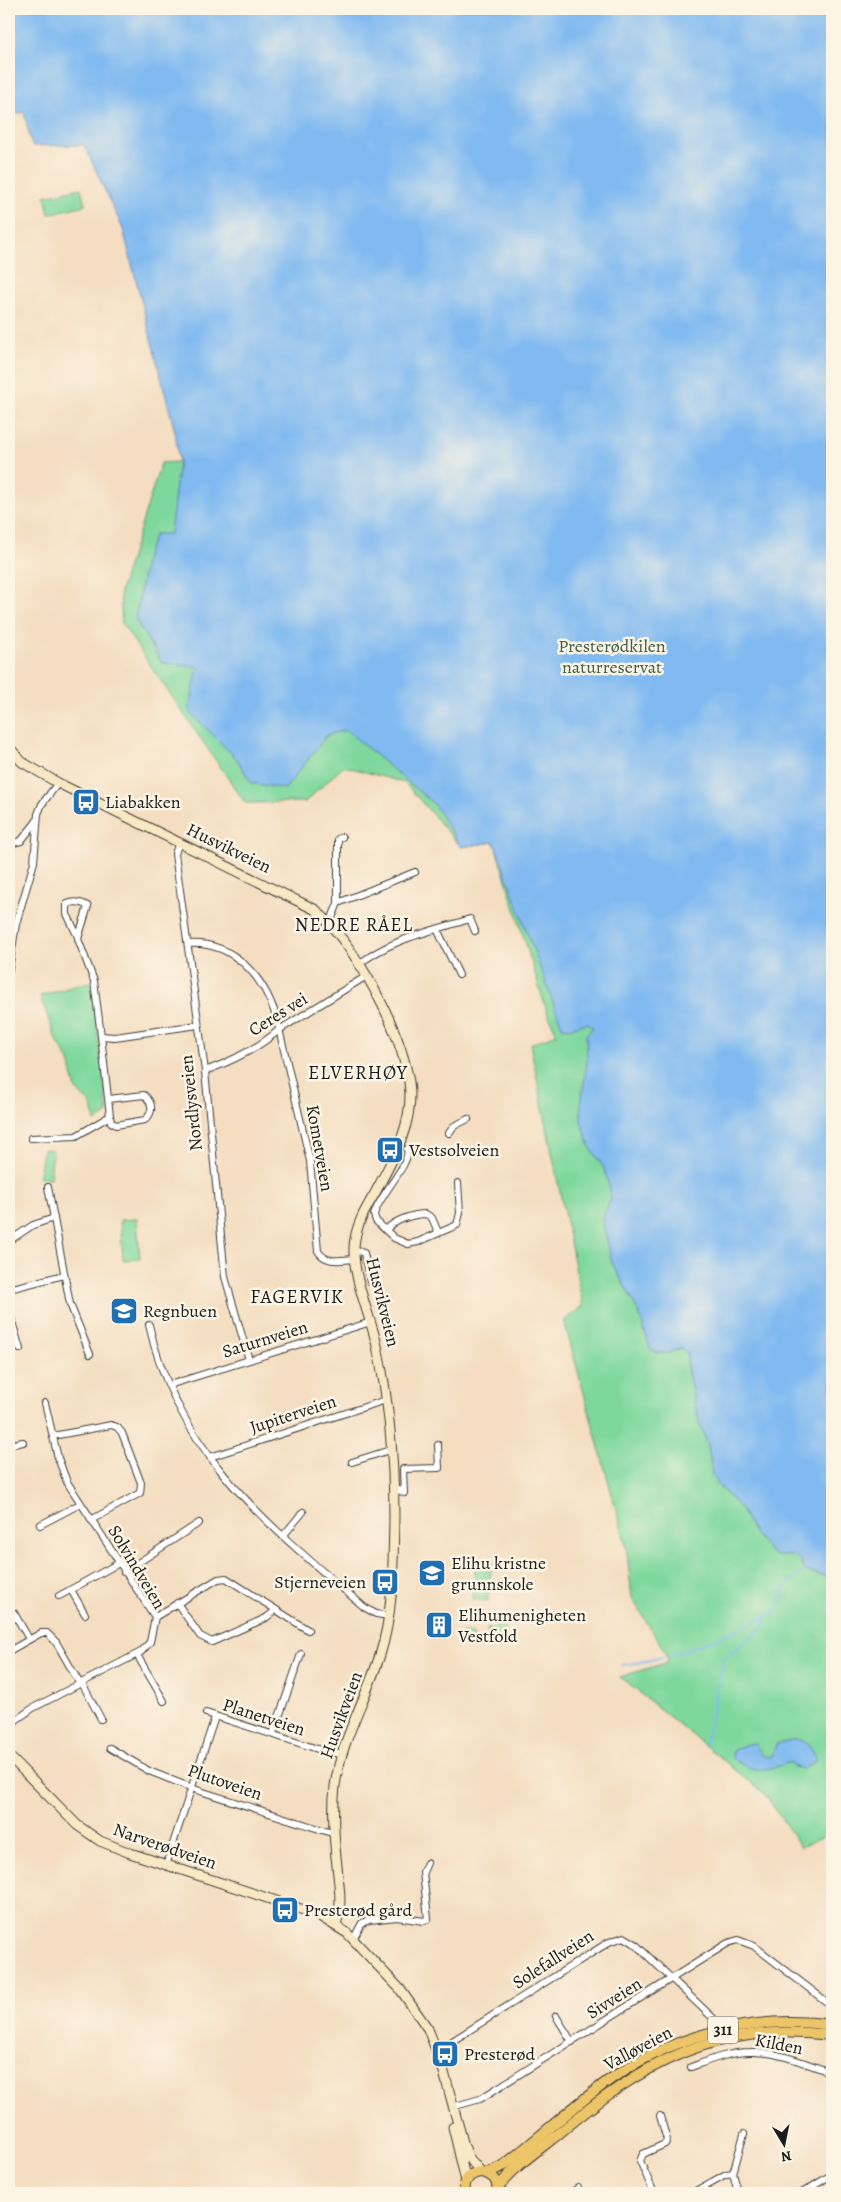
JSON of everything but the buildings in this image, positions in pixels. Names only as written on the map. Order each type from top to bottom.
[{"type":"main road","name":"Husvikveien","points":[[9,747],[22,762],[58,783],[306,903],[330,923],[365,976],[397,1036],[409,1080],[410,1100],[404,1132],[359,1224],[354,1250],[382,1368],[386,1400],[393,1487],[389,1616],[378,1660],[342,1753],[334,1793],[335,1834],[341,1902],[336,1924]]},
{"type":"main road","name":"Narverødveien","points":[[9,1756],[89,1834],[118,1849],[302,1909],[336,1924],[354,1938],[416,2010],[438,2054],[452,2109]]},
{"type":"main road","name":"Valløveien","points":[[484,2172],[503,2166],[617,2075],[665,2049],[703,2035],[743,2026],[791,2023],[832,2025]]},
{"type":"main road","name":"Valløveien","points":[[498,2191],[511,2172],[597,2101],[631,2078],[660,2062],[697,2047],[744,2036],[787,2032],[832,2035]]},
{"type":"main road","points":[[452,2109],[467,2154],[484,2172]]},
{"type":"main road","points":[[452,2109],[456,2145],[466,2181],[465,2193]]},
{"type":"main road","name":"311","points":[[466,2181],[471,2175],[484,2172],[496,2180],[498,2191]]},
{"type":"street","points":[[9,969],[16,924],[34,862],[36,822],[42,804],[58,783]]},
{"type":"street","points":[[9,844],[21,841],[36,822]]},
{"type":"street","points":[[330,923],[338,903],[338,840],[342,837]]},
{"type":"street","name":"Nordlysveien","points":[[180,842],[175,854],[204,1071],[225,1277],[249,1360]]},
{"type":"street","points":[[338,903],[416,872]]},
{"type":"street","points":[[78,936],[88,906],[79,902],[70,902],[67,904],[67,914],[78,936],[94,981],[101,1036],[108,1100],[111,1122],[116,1125],[145,1120],[151,1112],[151,1104],[142,1095],[108,1100]]},
{"type":"street","points":[[358,965],[392,945],[470,919],[475,931]]},
{"type":"street","points":[[437,929],[459,976]]},
{"type":"street","name":"Kometveien","points":[[188,944],[199,943],[215,947],[246,965],[259,980],[270,999],[310,1160],[318,1250],[322,1257],[329,1260],[355,1259]]},
{"type":"street","name":"Ceres vei","points":[[204,1071],[220,1065],[269,1038],[365,976]]},
{"type":"street","points":[[101,1036],[116,1036],[198,1025]]},
{"type":"street","points":[[31,1138],[76,1136],[110,1116]]},
{"type":"street","points":[[449,1134],[454,1126],[468,1119]]},
{"type":"street","points":[[407,1149],[406,1161],[388,1186],[375,1210],[376,1221],[398,1242],[408,1244],[418,1242],[438,1232],[452,1228],[459,1221],[458,1183]]},
{"type":"street","points":[[48,1187],[64,1275],[74,1316],[90,1354]]},
{"type":"street","points":[[386,1230],[390,1226],[412,1216],[426,1214],[432,1218],[438,1232]]},
{"type":"street","points":[[9,1241],[34,1225],[54,1218]]},
{"type":"street","points":[[354,1250],[364,1253],[370,1282]]},
{"type":"street","points":[[9,1289],[64,1275]]},
{"type":"street","points":[[9,1311],[20,1349]]},
{"type":"street","name":"Saturnveien","points":[[169,1386],[371,1322]]},
{"type":"street","points":[[149,1325],[169,1386],[186,1420],[210,1457],[240,1496],[282,1536],[364,1607],[376,1614],[389,1616]]},
{"type":"street","name":"Jupiterveien","points":[[210,1457],[386,1400]]},
{"type":"street","name":"Solvindveien","points":[[9,1725],[22,1715],[137,1655],[150,1642],[155,1617],[80,1504],[62,1471],[45,1403]]},
{"type":"street","name":"Solvindveien","points":[[53,1436],[111,1425],[116,1426],[122,1433],[140,1483],[140,1494],[91,1520]]},
{"type":"street","points":[[9,1445],[23,1442]]},
{"type":"street","points":[[393,1487],[404,1493],[403,1469],[439,1468],[438,1445]]},
{"type":"street","points":[[352,1462],[390,1450]]},
{"type":"street","points":[[40,1525],[80,1504]]},
{"type":"street","points":[[282,1536],[303,1512]]},
{"type":"street","points":[[124,1572],[199,1523]]},
{"type":"street","points":[[59,1596],[119,1563]]},
{"type":"street","points":[[155,1617],[218,1579],[226,1578],[308,1630]]},
{"type":"street","points":[[71,1590],[85,1614]]},
{"type":"street","points":[[177,1603],[200,1636],[212,1642],[266,1618],[276,1610]]},
{"type":"street","points":[[14,1614],[29,1639]]},
{"type":"street","points":[[9,1651],[43,1632],[50,1634],[102,1719]]},
{"type":"street","points":[[273,1734],[301,1654]]},
{"type":"street","points":[[137,1655],[164,1701]]},
{"type":"street","name":"Planetveien","points":[[206,1713],[330,1753],[342,1753]]},
{"type":"street","points":[[166,1865],[215,1717]]},
{"type":"street","name":"Plutoveien","points":[[110,1748],[149,1771],[192,1788],[335,1834]]},
{"type":"street","points":[[354,1938],[362,1923],[369,1920],[403,1916],[424,1921],[428,1919],[423,1872],[427,1863]]},
{"type":"street","name":"Sivveien","points":[[452,2109],[476,2101],[730,1942],[743,1937],[832,2006]]},
{"type":"street","name":"Solefallveien","points":[[446,2045],[617,1938],[630,1939],[713,2018]]},
{"type":"street","points":[[556,2016],[572,2042]]},
{"type":"street","name":"Kilden","points":[[691,2067],[729,2055],[751,2052],[770,2054],[832,2073]]},
{"type":"street","points":[[654,2193],[640,2161],[643,2154],[665,2144],[667,2140],[660,2116]]},
{"type":"street","points":[[738,2193],[733,2172],[744,2134]]},
{"type":"street","points":[[692,2193],[733,2172]]},
{"type":"street","points":[[802,2193],[828,2177],[832,2178]]},
{"type":"street","points":[[571,2193],[578,2188]]},
{"type":"green space","points":[[81,188],[85,205],[49,214],[45,196]]},
{"type":"green space","name":"Presterødkilen naturreservat","points":[[832,422],[832,1832],[801,1847],[764,1793],[620,1677],[668,1662],[666,1653],[632,1598],[626,1545],[564,1321],[583,1306],[530,1044],[557,1034],[546,1009],[494,842],[461,847],[405,783],[344,766],[305,802],[245,803],[122,624],[120,592],[161,463]]},
{"type":"green space","points":[[88,982],[92,985],[108,1113],[95,1122],[92,1106],[76,1090],[69,1061],[56,1039],[40,996]]},
{"type":"green space","points":[[44,1149],[53,1150],[50,1178],[38,1178]]},
{"type":"green space","points":[[137,1219],[140,1259],[123,1260],[120,1220]]},
{"type":"green space","points":[[476,1560],[492,1562],[488,1601],[472,1599]]},
{"type":"green space","points":[[504,1625],[506,1635],[489,1639],[487,1629]]},
{"type":"green space","points":[[469,1632],[472,1633],[472,1643],[465,1644],[462,1643],[461,1636],[462,1633]]},
{"type":"water","points":[[9,9],[832,9],[832,1578],[804,1571],[801,1561],[792,1556],[776,1556],[769,1551],[754,1533],[740,1508],[720,1487],[712,1474],[708,1445],[700,1425],[687,1369],[687,1353],[681,1348],[668,1353],[657,1353],[650,1349],[638,1310],[612,1263],[602,1218],[611,1200],[610,1190],[604,1168],[590,1147],[581,1121],[581,1105],[587,1061],[586,1035],[593,1027],[587,1023],[570,1028],[562,1027],[494,842],[461,847],[434,804],[346,730],[327,735],[285,789],[251,783],[237,759],[189,711],[198,667],[162,663],[135,619],[146,557],[155,534],[170,534],[179,461],[175,432],[123,229],[84,145],[32,146],[24,112],[9,116]]},
{"type":"water","points":[[795,1739],[809,1746],[817,1760],[803,1769],[794,1767],[790,1762],[767,1769],[753,1769],[732,1758],[732,1751],[747,1744],[755,1744],[762,1756],[772,1757],[776,1744]]},
{"type":"waterway","points":[[622,1665],[681,1652],[774,1613],[784,1590],[792,1580],[804,1571]]},
{"type":"waterway","points":[[705,1745],[724,1659],[765,1625],[766,1617]]},
{"type":"place","name":"Liabakken","points":[[86,802]]},
{"type":"place","name":"Vestsolveien","points":[[390,1150]]},
{"type":"place","name":"Regnbuen","points":[[124,1311]]},
{"type":"place","name":"Elihu kristne grunnskole","points":[[432,1573]]},
{"type":"place","name":"Stjerneveien","points":[[385,1582]]},
{"type":"place","name":"Elihumenigheten Vestfold","points":[[439,1625]]},
{"type":"place","name":"Presterød gård","points":[[285,1910]]},
{"type":"place","name":"Presterød","points":[[445,2054]]},
{"type":"district","name":"NEDRE RÅEL","points":[[354,925]]},
{"type":"district","name":"ELVERHØY","points":[[358,1073]]},
{"type":"district","name":"FAGERVIK","points":[[297,1297]]}]
